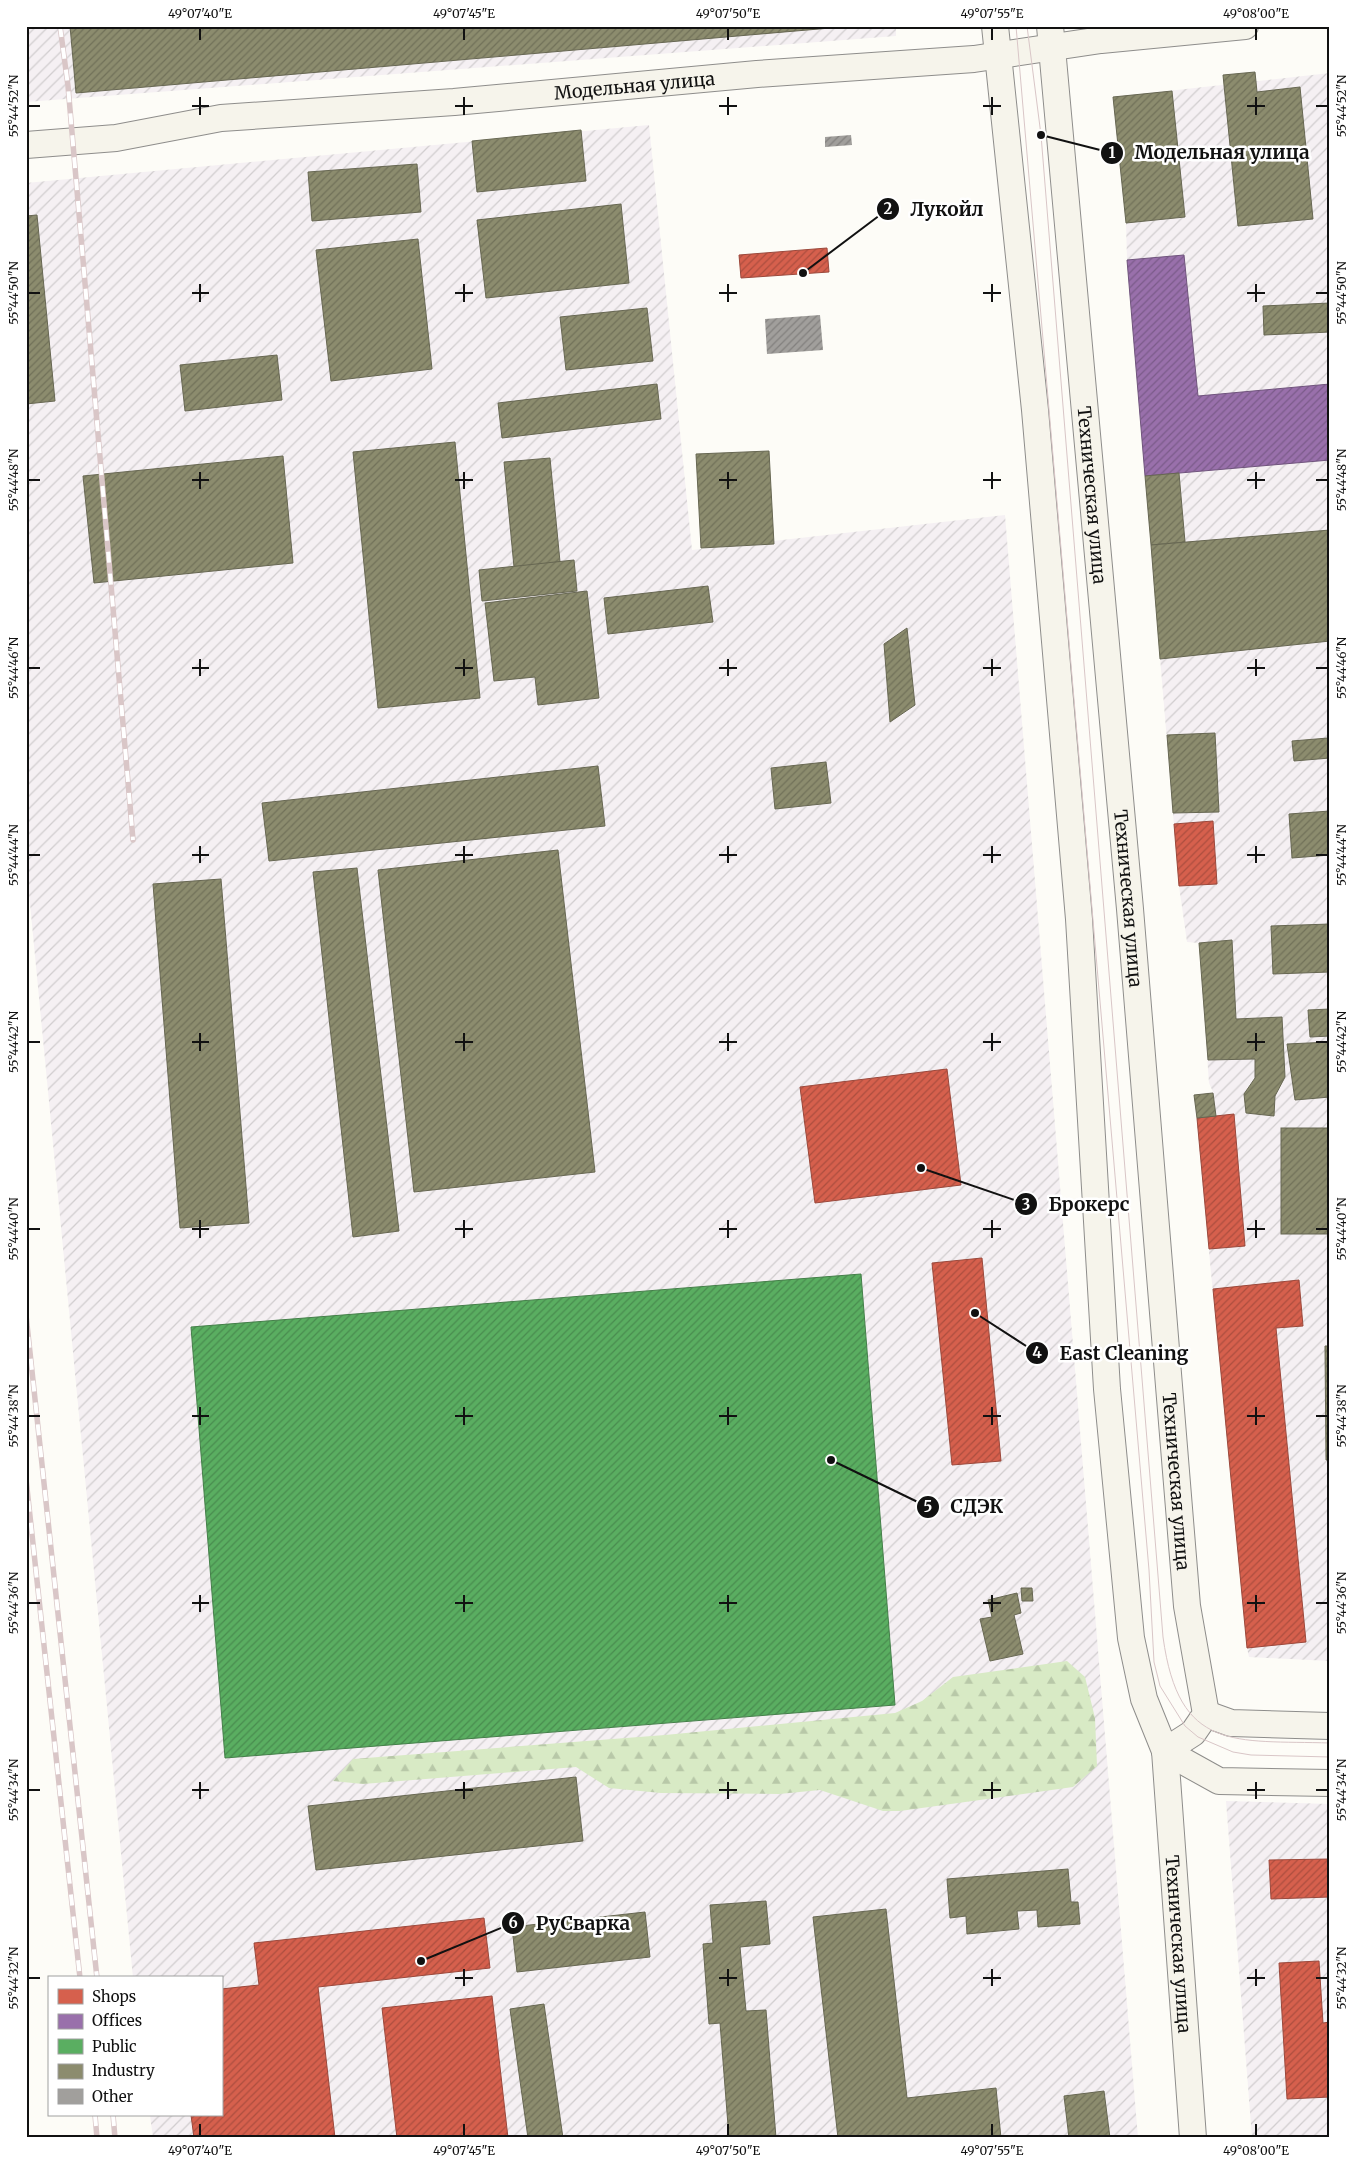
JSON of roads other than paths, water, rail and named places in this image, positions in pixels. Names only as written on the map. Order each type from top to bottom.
[{"type":"main road","name":"Техническая улица","points":[[995,26],[1034,400],[1079,918],[1107,1389],[1129,1620],[1144,1699],[1166,1751],[1193,2138]]},
{"type":"main road","name":"Модельная улица","points":[[26,145],[116,138],[221,118],[454,102],[757,74],[998,56],[1051,37],[1101,40],[1246,26]]},
{"type":"main road","name":"Техническая улица","points":[[1051,37],[1130,909],[1187,1606],[1206,1714]]},
{"type":"main road","points":[[1330,1726],[1231,1723],[1206,1714],[1193,1733],[1166,1751],[1219,1781],[1330,1783]]},
{"type":"tram line","points":[[1016,26],[1149,1570],[1154,1662],[1160,1686],[1185,1726],[1198,1737],[1233,1752],[1251,1755],[1330,1757]]},
{"type":"tram line","points":[[1027,26],[1041,135],[1163,1637],[1171,1675],[1182,1702],[1198,1721],[1216,1732],[1239,1739],[1330,1743]]},
{"type":"railway","points":[[60,26],[68,86],[133,840]]},
{"type":"railway","points":[[26,1315],[97,1976]]},
{"type":"railway","points":[[26,1479],[80,1976]]},
{"type":"railway","points":[[95,2116],[97,2138]]},
{"type":"railway","points":[[113,2116],[115,2138]]},
{"type":"place","name":"Модельная улица","points":[[1041,135]]},
{"type":"place","name":"Лукойл","points":[[803,273]]},
{"type":"place","name":"Брокерс","points":[[921,1168]]},
{"type":"place","name":"East Cleaning","points":[[975,1313]]},
{"type":"place","name":"СДЭК","points":[[831,1460]]},
{"type":"place","name":"РуСварка","points":[[421,1961]]}]
